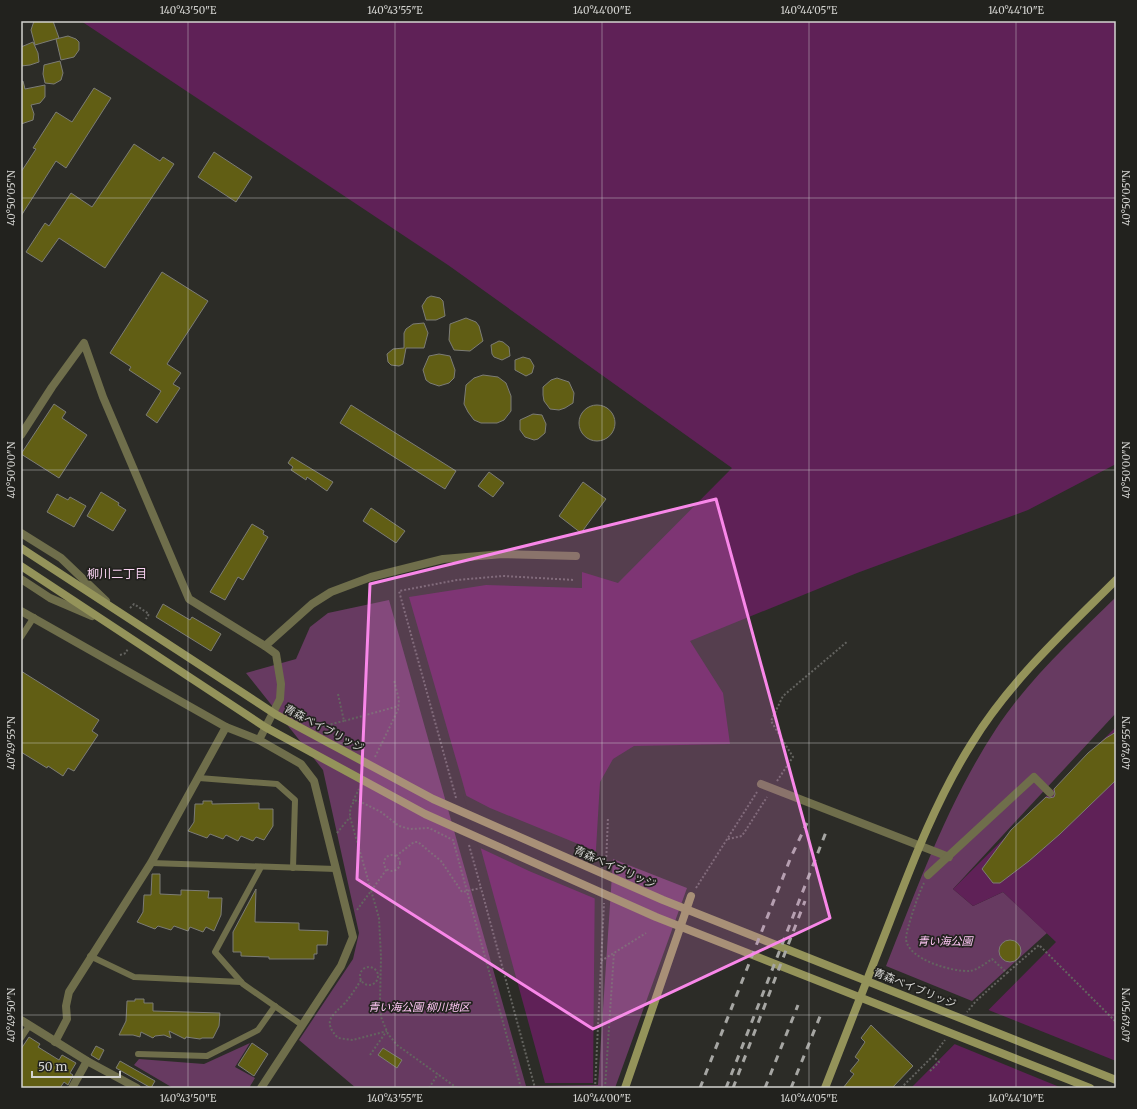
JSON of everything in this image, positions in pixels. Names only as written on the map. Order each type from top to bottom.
[{"type":"street","points":[[21,434],[52,387],[84,343],[103,397],[163,542],[189,599],[276,654],[281,684],[280,699],[259,740]]},
{"type":"street","points":[[21,533],[61,558],[119,613]]},
{"type":"street","name":"青森ベイブリッジ","points":[[21,548],[131,622],[275,714],[433,799],[663,900],[1116,1080]]},
{"type":"street","points":[[265,646],[312,604],[331,592],[371,577],[443,559],[504,554],[576,556]]},
{"type":"street","points":[[21,566],[265,727],[425,814],[656,917],[1090,1088]]},
{"type":"street","points":[[21,580],[50,598],[100,619]]},
{"type":"street","points":[[825,1088],[911,866],[944,794],[972,743],[1002,700],[1036,661],[1116,580]]},
{"type":"street","points":[[21,611],[226,726],[259,740],[301,764],[314,782],[353,937],[341,966],[261,1088]]},
{"type":"street","points":[[55,1042],[67,1019],[66,1006],[69,992],[90,956],[151,863],[199,778],[226,726]]},
{"type":"street","points":[[928,876],[1034,777],[1050,793]]},
{"type":"street","points":[[761,784],[949,857]]},
{"type":"street","points":[[625,1088],[691,896]]},
{"type":"street","points":[[21,1020],[87,1061],[137,1088]]},
{"type":"street","points":[[72,1088],[87,1061]]},
{"type":"lane","points":[[21,636],[34,617]]},
{"type":"lane","points":[[199,778],[277,784],[295,800],[293,868]]},
{"type":"lane","points":[[151,863],[336,869]]},
{"type":"lane","points":[[261,867],[215,952],[241,982],[302,1025]]},
{"type":"lane","points":[[90,956],[134,977],[241,982]]},
{"type":"lane","points":[[138,1054],[208,1056],[258,1030],[275,1006]]},
{"type":"lane","points":[[21,1038],[29,1026]]},
{"type":"path","points":[[458,804],[399,591],[457,580],[503,576],[575,580]]},
{"type":"path","points":[[134,604],[149,614]]},
{"type":"path","points":[[776,783],[793,757],[771,721],[783,696],[848,641]]},
{"type":"path","points":[[374,759],[398,710],[394,680]]},
{"type":"path","points":[[338,694],[344,721],[398,706]]},
{"type":"path","points":[[691,896],[761,784]]},
{"type":"path","points":[[361,785],[350,809],[350,817],[379,918],[381,943],[379,975],[381,1017],[387,1031],[397,1045],[457,1088]]},
{"type":"path","points":[[728,839],[742,836],[767,796]]},
{"type":"path","points":[[353,802],[357,800],[381,812],[399,826],[410,829],[429,828],[453,840],[521,1088]]},
{"type":"path","points":[[329,843],[350,817]]},
{"type":"path","points":[[605,870],[608,817]]},
{"type":"path","points":[[387,869],[384,862],[386,857],[391,855],[396,856],[414,842],[418,842],[441,861],[462,892],[481,888]]},
{"type":"path","points":[[468,842],[535,1088]]},
{"type":"path","points":[[387,869],[394,870],[398,867],[400,862],[396,856]]},
{"type":"path","points":[[349,921],[387,869]]},
{"type":"path","points":[[918,894],[906,938],[911,950],[930,962],[948,969],[972,971],[992,959],[1008,972]]},
{"type":"path","points":[[546,1088],[595,1088],[604,900]]},
{"type":"path","points":[[601,961],[646,932]]},
{"type":"path","points":[[966,1013],[976,1001],[1039,945],[1116,1022]]},
{"type":"path","points":[[605,1088],[614,952]]},
{"type":"path","points":[[379,975],[373,968],[365,968],[360,974],[361,980],[354,992],[333,1013],[330,1020],[331,1031],[338,1038],[353,1040],[387,1031]]},
{"type":"path","points":[[361,980],[366,984],[371,984],[376,981],[379,975]]},
{"type":"path","points":[[370,1055],[387,1031]]},
{"type":"path","points":[[901,1088],[933,1056],[947,1038]]},
{"type":"path","points":[[930,1071],[939,1062],[933,1056]]},
{"type":"path","points":[[429,1088],[438,1074]]},
{"type":"highlighted area","points":[[716,499],[830,918],[593,1029],[357,879],[370,584]]},
{"type":"green space","name":"青い海公園","points":[[1116,597],[1116,713],[953,889],[973,906],[1003,892],[1047,933],[972,1001],[886,966],[935,845],[963,786],[996,729],[1022,693],[1068,644]]},
{"type":"green space","name":"青い海公園 柳川地区","points":[[389,600],[526,1086],[598,1085],[613,859],[687,888],[615,1088],[356,1088],[299,1040],[353,959],[359,933],[323,770],[246,673],[296,659],[310,627],[328,613]]},
{"type":"green space","points":[[250,1043],[235,1067],[255,1078],[249,1088],[173,1088],[134,1065],[139,1059],[204,1064]]},
{"type":"shaded area","points":[[81,21],[1116,21],[1116,464],[1028,510],[857,573],[690,641],[723,693],[730,744],[634,746],[613,759],[600,782],[595,866],[593,1083],[545,1083],[462,780],[409,597],[486,585],[582,588],[582,572],[618,583],[732,468],[448,265]]},
{"type":"shaded area","points":[[1116,727],[1116,1088],[911,1088],[1056,942],[1003,892],[973,906],[953,889]]},
{"type":"pier","points":[[463,794],[490,808],[598,852],[596,899],[529,871],[478,847]]},
{"type":"pier","points":[[986,1009],[1116,1061],[1116,1088],[1062,1088],[952,1043]]},
{"type":"building","points":[[34,21],[53,21],[59,38],[35,45],[31,30]]},
{"type":"building","points":[[68,36],[79,42],[79,50],[74,57],[61,60],[56,39]]},
{"type":"building","points":[[33,42],[38,53],[39,62],[21,66],[21,47]]},
{"type":"building","points":[[60,61],[63,73],[61,80],[54,84],[45,83],[43,74],[44,65]]},
{"type":"building","points":[[23,81],[25,89],[45,85],[45,97],[40,103],[31,105],[34,114],[33,120],[21,124],[21,82]]},
{"type":"building","points":[[94,88],[111,98],[66,168],[56,161],[21,216],[21,172],[36,149],[33,148],[56,112],[72,122]]},
{"type":"building","points":[[134,144],[160,161],[163,157],[174,164],[105,268],[59,238],[42,262],[26,252],[45,223],[49,226],[71,193],[92,207]]},
{"type":"building","points":[[214,152],[252,177],[236,202],[198,177]]},
{"type":"building","points":[[162,272],[208,301],[167,364],[181,373],[173,384],[180,388],[157,423],[146,415],[161,391],[129,370],[131,367],[110,353]]},
{"type":"building","points":[[431,296],[440,298],[443,301],[445,316],[436,320],[426,320],[422,306],[427,298]]},
{"type":"building","points":[[466,318],[476,322],[479,326],[483,341],[470,351],[454,350],[449,340],[450,324]]},
{"type":"building","points":[[424,323],[428,333],[424,348],[406,348],[403,364],[399,366],[391,365],[388,362],[387,354],[393,349],[404,348],[404,333],[406,329],[413,324]]},
{"type":"building","points":[[499,341],[503,342],[509,347],[510,356],[502,360],[494,357],[492,354],[491,345]]},
{"type":"building","points":[[439,354],[450,356],[455,370],[454,378],[449,383],[439,386],[426,380],[423,370],[429,356]]},
{"type":"building","points":[[523,357],[530,359],[534,366],[532,373],[526,376],[515,370],[515,360]]},
{"type":"building","points":[[483,375],[498,377],[506,383],[511,396],[511,411],[504,420],[497,423],[481,423],[474,420],[464,404],[466,385],[474,378]]},
{"type":"building","points":[[557,378],[569,382],[574,393],[573,403],[559,410],[550,409],[544,401],[543,395],[543,387],[551,380]]},
{"type":"building","points":[[54,404],[66,412],[62,418],[87,435],[59,478],[21,454]]},
{"type":"building","points":[[351,405],[456,471],[445,489],[340,423]]},
{"type":"building","points":[[597,405],[607,408],[612,413],[615,423],[612,433],[607,438],[597,441],[587,438],[582,433],[579,423],[582,413],[587,408]]},
{"type":"building","points":[[533,414],[542,415],[546,424],[545,433],[538,439],[534,440],[525,437],[520,430],[520,420]]},
{"type":"building","points":[[292,457],[333,482],[327,491],[307,477],[306,480],[291,470],[293,467],[288,463]]},
{"type":"building","points":[[489,472],[504,483],[493,497],[478,486]]},
{"type":"building","points":[[583,482],[606,499],[581,533],[559,516]]},
{"type":"building","points":[[101,492],[119,503],[118,505],[126,510],[113,531],[87,516]]},
{"type":"building","points":[[57,494],[68,500],[70,497],[86,506],[74,527],[47,512]]},
{"type":"building","points":[[371,508],[405,531],[396,543],[363,521]]},
{"type":"building","points":[[252,524],[264,531],[263,534],[268,537],[243,580],[238,577],[225,600],[210,592]]},
{"type":"building","points":[[163,604],[190,620],[192,617],[221,634],[211,651],[156,617]]},
{"type":"building","points":[[21,671],[99,720],[92,731],[98,735],[74,771],[68,768],[63,776],[48,766],[47,768],[21,752]]},
{"type":"building","points":[[1116,732],[1116,780],[1060,834],[1029,861],[1000,883],[993,883],[982,869],[1011,830],[1046,797],[1054,797],[1054,789],[1088,753]]},
{"type":"building","points":[[203,801],[212,801],[212,804],[259,803],[259,809],[273,809],[273,826],[264,840],[256,837],[253,841],[241,836],[238,841],[226,835],[223,839],[210,834],[207,838],[188,831],[194,822],[195,804],[203,804]]},
{"type":"building","points":[[152,874],[160,874],[160,894],[181,895],[181,890],[209,891],[208,898],[222,898],[221,915],[214,931],[206,927],[203,932],[190,927],[188,931],[174,926],[171,930],[158,926],[155,929],[137,922],[143,912],[144,895],[151,895]]},
{"type":"building","points":[[256,889],[255,922],[299,923],[299,930],[328,931],[327,945],[317,945],[317,954],[314,954],[314,959],[269,959],[269,957],[241,956],[241,952],[233,952],[233,932]]},
{"type":"building","points":[[1010,940],[1018,943],[1021,951],[1018,959],[1010,962],[1002,959],[999,951],[1002,943]]},
{"type":"building","points":[[135,999],[144,999],[144,1003],[153,1003],[153,1011],[220,1013],[219,1026],[213,1038],[200,1039],[186,1037],[185,1039],[169,1031],[171,1038],[164,1035],[155,1036],[153,1038],[141,1032],[140,1037],[133,1035],[119,1035],[126,1021],[127,1001],[135,1001]]},
{"type":"building","points":[[871,1025],[913,1066],[892,1088],[843,1088],[854,1074],[850,1071],[859,1060],[855,1057],[865,1042],[861,1038]]},
{"type":"building","points":[[29,1037],[40,1044],[38,1047],[59,1060],[62,1055],[76,1063],[70,1073],[73,1075],[68,1085],[64,1082],[60,1088],[21,1088],[21,1049]]},
{"type":"building","points":[[252,1043],[268,1054],[254,1076],[238,1065]]},
{"type":"building","points":[[96,1046],[104,1050],[99,1060],[91,1055]]},
{"type":"building","points":[[383,1048],[402,1060],[397,1068],[378,1055]]},
{"type":"building","points":[[120,1061],[155,1081],[151,1088],[116,1068]]},
{"type":"railway","points":[[700,1088],[791,857],[807,823]]},
{"type":"railway","points":[[726,1088],[826,832]]},
{"type":"railway","points":[[733,1088],[805,901]]},
{"type":"railway","points":[[765,1088],[798,1005]]},
{"type":"railway","points":[[791,1088],[821,1014]]},
{"type":"district","name":"柳川二丁目","points":[[117,573]]}]
